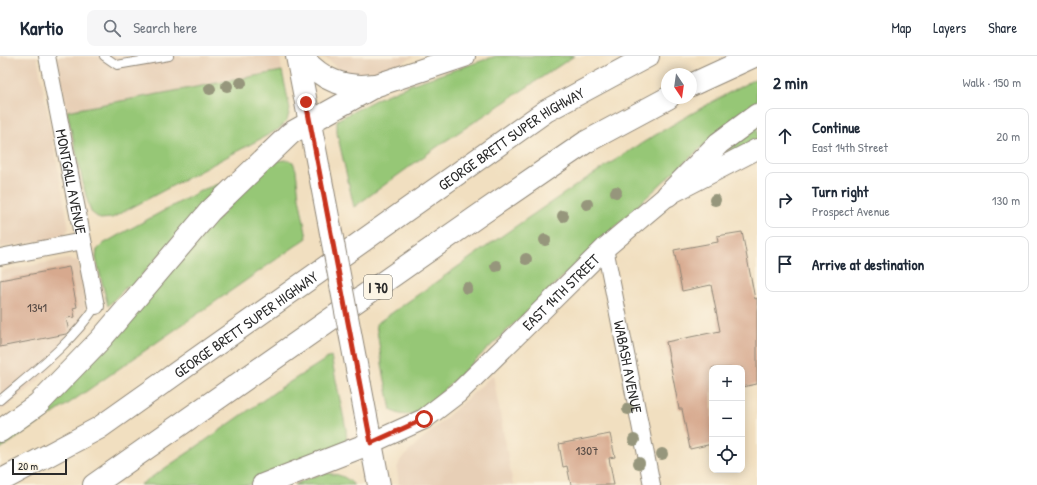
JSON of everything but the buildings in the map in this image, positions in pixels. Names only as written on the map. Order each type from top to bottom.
[{"type":"main road","points":[[297,56],[379,485]]},
{"type":"main road","points":[[301,56],[310,66],[323,76],[335,82],[350,86],[363,87],[377,85],[464,56]]},
{"type":"main road","name":"GEORGE BRETT SUPER HIGHWAY","points":[[0,481],[100,428],[546,111],[648,56]]},
{"type":"main road","points":[[697,82],[754,56]]},
{"type":"main road","points":[[0,431],[38,404],[101,339],[210,211],[291,133],[377,85]]},
{"type":"main road","name":"I 70","points":[[94,485],[586,142],[661,102]]},
{"type":"main road","points":[[668,195],[719,143],[757,115]]},
{"type":"main road","points":[[263,485],[371,443]]},
{"type":"street","name":"MONTGALL AVENUE","points":[[47,56],[96,306]]},
{"type":"street","name":"EAST 14TH STREET","points":[[371,443],[424,419],[458,393],[605,248],[668,195],[757,149]]},
{"type":"street","points":[[0,257],[83,241]]},
{"type":"street","name":"WABASH AVENUE","points":[[605,248],[652,485]]},
{"type":"lane","points":[[104,56],[117,65],[169,56]]},
{"type":"lane","points":[[0,400],[54,356],[87,320],[96,306]]},
{"type":"shaded area","points":[[0,56],[37,56],[69,228],[64,236],[0,248]]},
{"type":"shaded area","points":[[57,56],[280,56],[282,71],[67,111]]},
{"type":"shaded area","points":[[324,56],[414,56],[391,69],[370,76],[356,77],[337,68]]},
{"type":"shaded area","points":[[68,259],[78,261],[81,271],[88,328],[39,380],[0,412],[0,271]]},
{"type":"shaded area","points":[[493,375],[513,485],[399,485],[397,469],[401,459]]},
{"type":"green space","points":[[496,56],[574,56],[441,144],[354,207],[337,133],[337,120],[379,98],[412,84]]},
{"type":"green space","points":[[282,71],[290,109],[287,121],[279,129],[112,218],[100,219],[91,212],[67,111]]},
{"type":"green space","points":[[757,78],[757,104],[711,139],[664,181],[427,406],[414,413],[405,415],[391,410],[376,324],[610,163],[658,133]]},
{"type":"green space","points":[[757,124],[757,141],[705,171]]},
{"type":"green space","points":[[287,160],[293,162],[296,170],[299,197],[307,238],[71,402],[0,449],[0,442],[11,433],[272,161]]},
{"type":"green space","points":[[218,184],[220,186],[133,285],[127,286],[108,306],[96,258],[97,250],[103,244],[117,236],[202,190]]},
{"type":"green space","points":[[331,356],[346,429],[347,445],[248,485],[140,485],[282,387]]},
{"type":"green space","points":[[326,473],[341,476],[354,485],[294,485],[314,476]]},
{"type":"route","points":[[306,102],[371,443],[424,419]]}]
